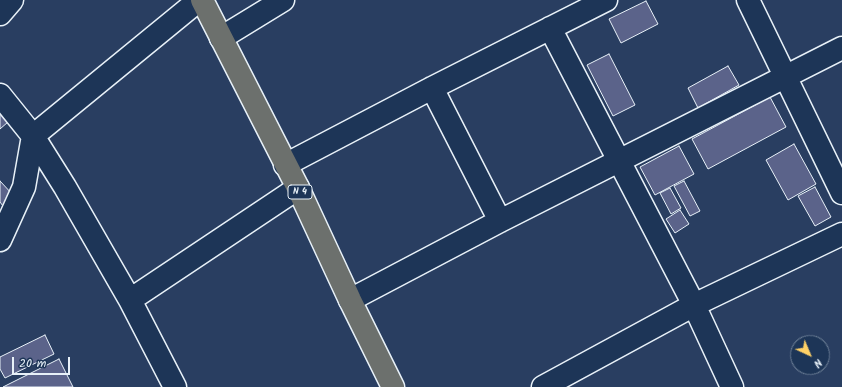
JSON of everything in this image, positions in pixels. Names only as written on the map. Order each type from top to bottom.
[{"type":"main road","name":"N 4","points":[[200,0],[298,188],[350,300],[393,387]]},
{"type":"street","points":[[0,14],[12,0]]},
{"type":"street","points":[[0,240],[24,187],[33,136],[200,0]]},
{"type":"street","points":[[221,38],[283,0]]},
{"type":"street","points":[[285,165],[432,88],[606,0]]},
{"type":"street","points":[[748,0],[842,193]]},
{"type":"street","points":[[550,28],[694,305],[732,387]]},
{"type":"street","points":[[350,300],[500,221],[842,48]]},
{"type":"street","points":[[432,88],[500,221]]},
{"type":"street","points":[[0,95],[33,136],[65,187],[130,300],[175,387]]},
{"type":"street","points":[[130,300],[298,188]]},
{"type":"street","points":[[543,387],[694,305],[842,234]]},
{"type":"building","points":[[646,1],[658,24],[621,43],[609,19]]},
{"type":"building","points":[[609,54],[635,105],[613,116],[587,65]]},
{"type":"building","points":[[728,66],[739,85],[698,108],[688,88]]},
{"type":"building","points":[[770,97],[786,127],[708,169],[692,139]]},
{"type":"building","points":[[0,114],[8,122],[0,129]]},
{"type":"building","points":[[794,144],[816,184],[788,200],[766,160]]},
{"type":"building","points":[[679,146],[694,174],[655,195],[640,167]]},
{"type":"building","points":[[0,181],[14,196],[3,206],[0,202]]},
{"type":"building","points":[[684,181],[700,211],[690,216],[674,186]]},
{"type":"building","points":[[815,187],[831,217],[815,226],[798,196]]},
{"type":"building","points":[[670,188],[681,208],[671,214],[660,193]]},
{"type":"building","points":[[680,210],[689,224],[675,233],[666,219]]},
{"type":"building","points":[[45,335],[54,354],[5,378],[0,369],[0,357]]},
{"type":"building","points":[[59,359],[73,387],[3,387]]}]
